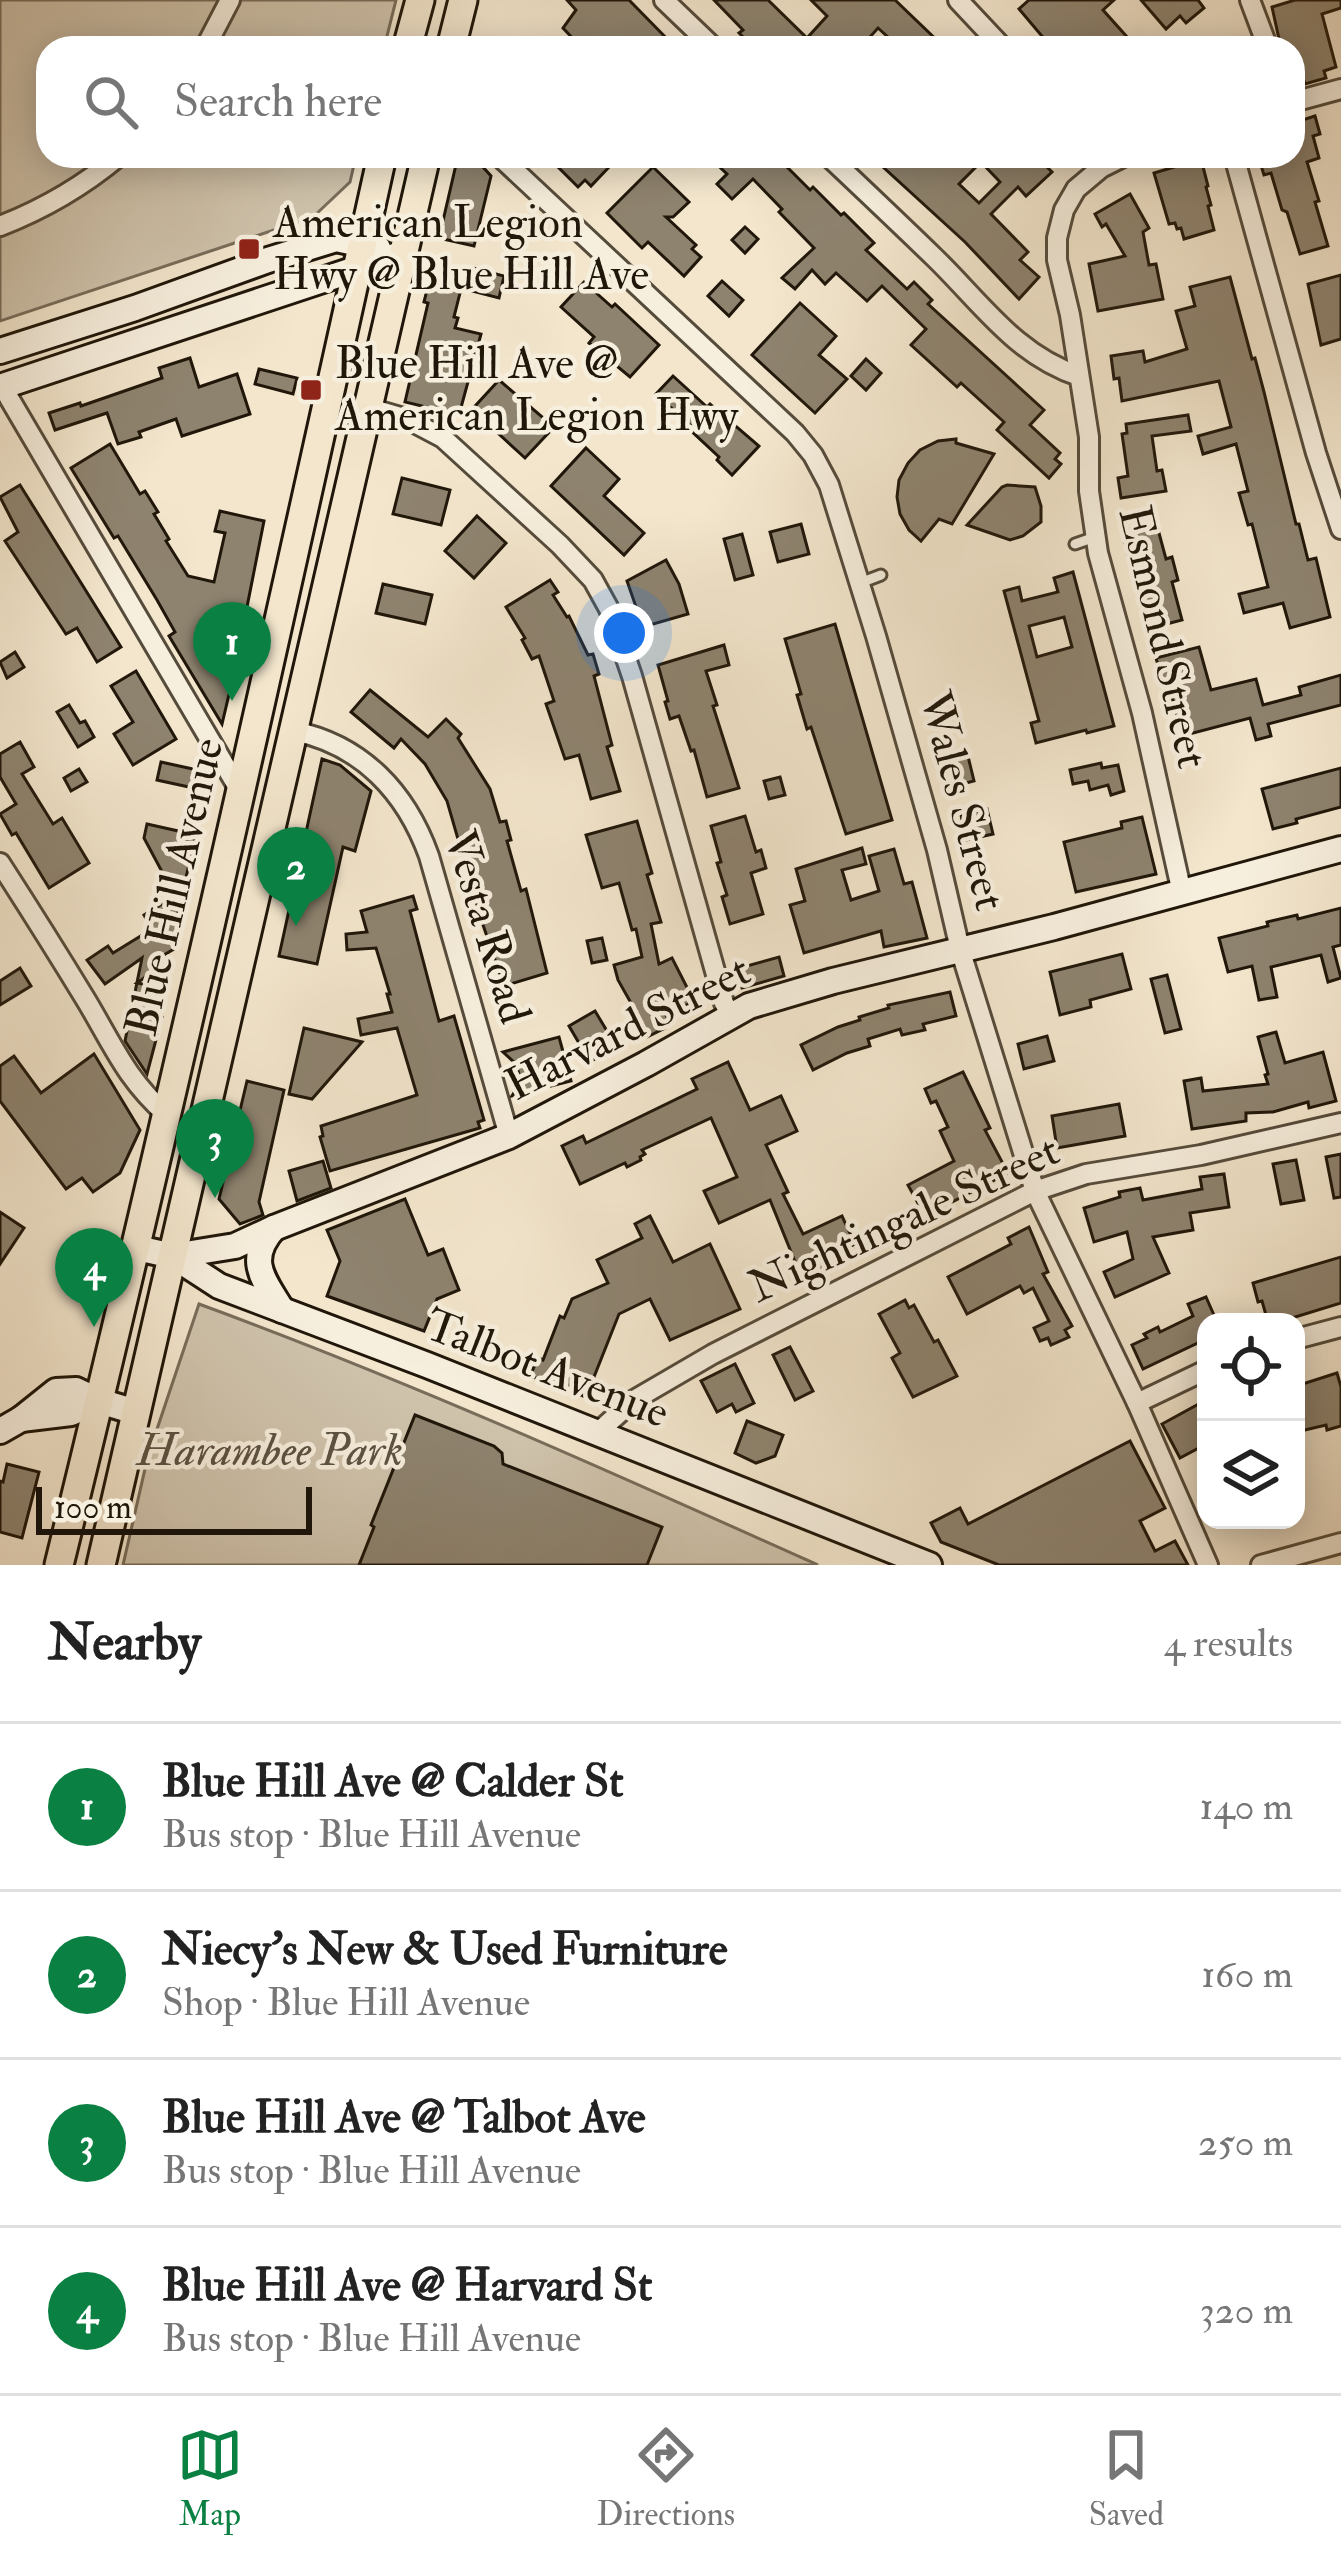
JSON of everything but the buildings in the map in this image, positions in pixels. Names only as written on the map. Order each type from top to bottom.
[{"type":"main road","points":[[410,36],[420,0]]},
{"type":"main road","points":[[454,36],[463,0]]},
{"type":"main road","name":"Blue Hill Avenue","points":[[58,1565],[137,1248],[379,168]]},
{"type":"main road","name":"Blue Hill Avenue","points":[[101,1565],[423,168]]},
{"type":"main road","points":[[0,351],[336,239],[360,256]]},
{"type":"main road","points":[[1,387],[360,256],[404,253]]},
{"type":"main road","name":"Harvard Street","points":[[173,1256],[235,1246],[509,1136],[749,1006],[1341,849]]},
{"type":"main road","points":[[274,1228],[265,1238],[258,1263],[260,1275],[283,1311]]},
{"type":"main road","name":"Talbot Avenue","points":[[137,1248],[173,1256],[218,1286],[928,1565]]},
{"type":"main road","points":[[10,1425],[56,1390],[76,1390],[136,1412]]},
{"type":"street","points":[[211,36],[230,0]]},
{"type":"street","points":[[664,0],[702,36]]},
{"type":"street","points":[[958,0],[992,36]]},
{"type":"street","points":[[1250,0],[1264,36]]},
{"type":"street","points":[[1305,99],[1341,89]]},
{"type":"street","points":[[0,226],[37,212],[102,168]]},
{"type":"street","name":"Wales Street","points":[[512,168],[795,433],[829,485],[937,850],[960,949],[1035,1191],[1208,1565]]},
{"type":"street","points":[[841,168],[1017,342],[1040,360],[1079,376]]},
{"type":"street","name":"Esmond Street","points":[[1092,168],[1064,210],[1057,260],[1089,437],[1095,537],[1142,713],[1182,893]]},
{"type":"street","points":[[1237,168],[1341,529]]},
{"type":"street","points":[[1,387],[241,790]]},
{"type":"street","points":[[369,408],[407,418],[443,438],[593,580],[609,609],[632,676],[731,1015]]},
{"type":"street","name":"Vesta Road","points":[[293,731],[352,753],[380,776],[412,818],[435,876],[509,1136]]},
{"type":"street","points":[[0,863],[130,1077],[167,1115]]},
{"type":"street","name":"Nightingale Street","points":[[597,1433],[634,1400],[713,1354],[1035,1191],[1086,1174],[1202,1155],[1341,1123]]},
{"type":"street","points":[[1305,1337],[1341,1327]]},
{"type":"street","points":[[1137,1403],[1197,1374]]},
{"type":"street","points":[[1261,1565],[1341,1544]]},
{"type":"lane","points":[[1075,544],[1095,537]]},
{"type":"lane","points":[[860,584],[881,575]]},
{"type":"green space","points":[[0,0],[396,0],[387,36],[36,36],[36,168],[353,168],[350,182],[313,217],[0,321]]},
{"type":"green space","name":"Harambee Park","points":[[199,1304],[433,1396],[818,1565],[123,1565],[148,1456]]},
{"type":"place","name":"American Legion Hwy @ Blue Hill Ave","points":[[249,249]]},
{"type":"place","name":"Blue Hill Ave @ American Legion Hwy","points":[[311,390]]},
{"type":"place","name":"Blue Hill Ave @ Calder St","points":[[232,701]]},
{"type":"place","name":"Niecy's New & Used Furniture","points":[[296,926]]},
{"type":"place","name":"Blue Hill Ave @ Talbot Ave","points":[[215,1198]]},
{"type":"place","name":"Blue Hill Ave @ Harvard St","points":[[94,1327]]}]
